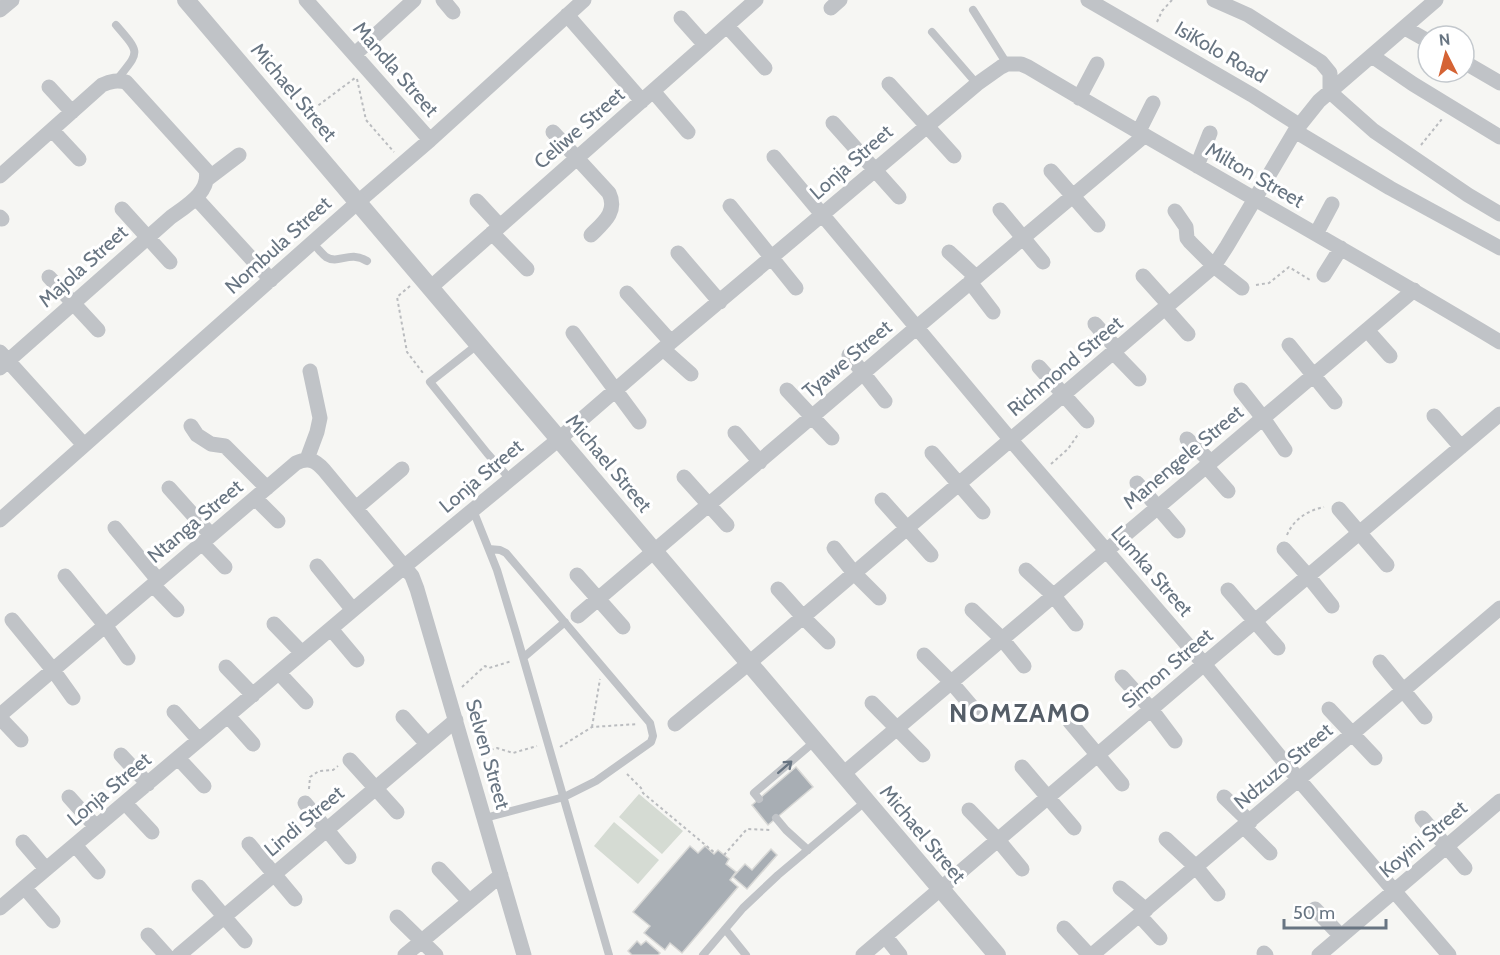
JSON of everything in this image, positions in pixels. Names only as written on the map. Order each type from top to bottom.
[{"type":"street","points":[[0,10],[12,0]]},
{"type":"street","name":"Michael Street","points":[[186,0],[997,955]]},
{"type":"street","name":"Mandla Street","points":[[306,0],[430,140]]},
{"type":"street","points":[[355,54],[414,0]]},
{"type":"street","name":"Nombula Street","points":[[0,520],[358,202],[404,164],[584,0]]},
{"type":"street","name":"Celiwe Street","points":[[426,282],[496,230],[756,0]]},
{"type":"street","name":"IsiKolo Road","points":[[1088,0],[1252,94],[1297,128],[1390,188],[1500,248]]},
{"type":"street","points":[[1214,0],[1248,15],[1321,62],[1330,73],[1330,92],[1374,131],[1500,214]]},
{"type":"street","name":"Richmond Street","points":[[675,724],[1214,266],[1297,128],[1319,101],[1436,0]]},
{"type":"street","points":[[567,15],[648,96],[688,132]]},
{"type":"street","points":[[681,18],[705,45]]},
{"type":"street","points":[[727,26],[765,68]]},
{"type":"street","points":[[1405,28],[1416,34]]},
{"type":"street","points":[[1372,56],[1500,137]]},
{"type":"street","points":[[982,80],[1007,64]]},
{"type":"street","name":"Milton Street","points":[[1007,64],[1021,64],[1028,67],[1500,342]]},
{"type":"street","points":[[1079,98],[1096,64]]},
{"type":"street","points":[[1476,69],[1500,83]]},
{"type":"street","name":"Lonja Street","points":[[0,908],[982,80]]},
{"type":"street","points":[[0,176],[102,85],[116,81],[126,82],[206,175],[239,155]]},
{"type":"street","points":[[889,84],[954,156]]},
{"type":"street","points":[[49,87],[72,112]]},
{"type":"street","points":[[1141,134],[1153,103]]},
{"type":"street","points":[[833,123],[899,197]]},
{"type":"street","points":[[52,130],[79,159]]},
{"type":"street","points":[[553,132],[609,193],[612,209],[607,219],[591,235]]},
{"type":"street","points":[[1197,166],[1210,133]]},
{"type":"street","name":"Tyawe Street","points":[[572,619],[599,599],[1023,238],[1141,134]]},
{"type":"street","name":"Lumka Street","points":[[774,157],[916,328],[1204,664],[1299,780],[1449,955]]},
{"type":"street","points":[[1051,171],[1098,225]]},
{"type":"street","name":"Majola Street","points":[[3,360],[74,303],[147,237],[196,198],[206,175]]},
{"type":"street","points":[[196,198],[271,280]]},
{"type":"street","points":[[477,201],[496,230],[527,269]]},
{"type":"street","points":[[1316,234],[1332,204]]},
{"type":"street","points":[[730,206],[796,288]]},
{"type":"street","points":[[122,209],[170,262]]},
{"type":"street","points":[[1000,210],[1042,262]]},
{"type":"street","points":[[1175,212],[1186,227],[1187,238],[1214,266],[1242,288]]},
{"type":"street","points":[[1324,274],[1341,249]]},
{"type":"street","points":[[950,252],[973,280],[993,312]]},
{"type":"street","points":[[678,253],[720,302]]},
{"type":"street","points":[[1143,276],[1188,334]]},
{"type":"street","points":[[49,277],[98,330]]},
{"type":"street","name":"Manengele Street","points":[[843,774],[1414,290]]},
{"type":"street","points":[[627,293],[691,374]]},
{"type":"street","points":[[1095,324],[1140,379]]},
{"type":"street","points":[[1367,330],[1390,356]]},
{"type":"street","points":[[573,333],[639,422]]},
{"type":"street","points":[[1289,345],[1335,402]]},
{"type":"street","points":[[849,355],[885,401]]},
{"type":"street","points":[[3,360],[84,445]]},
{"type":"street","points":[[1039,367],[1087,421]]},
{"type":"street","points":[[310,370],[320,418],[307,459],[318,464],[405,566]]},
{"type":"street","points":[[787,390],[832,438]]},
{"type":"street","points":[[1241,390],[1285,450]]},
{"type":"street","name":"Simon Street","points":[[863,955],[1500,414]]},
{"type":"street","points":[[1434,416],[1461,447]]},
{"type":"street","points":[[190,426],[197,435],[211,444],[225,446],[267,488]]},
{"type":"street","points":[[735,433],[760,462]]},
{"type":"street","points":[[1187,439],[1228,491]]},
{"type":"street","points":[[932,453],[983,512]]},
{"type":"street","name":"Ntanga Street","points":[[0,717],[296,463],[307,459]]},
{"type":"street","points":[[356,508],[402,469]]},
{"type":"street","points":[[684,477],[727,525]]},
{"type":"street","points":[[1137,483],[1178,531]]},
{"type":"street","points":[[168,488],[225,567]]},
{"type":"street","points":[[255,498],[279,521]]},
{"type":"street","points":[[882,500],[931,555]]},
{"type":"street","points":[[1339,509],[1387,565]]},
{"type":"street","points":[[115,528],[177,610]]},
{"type":"street","points":[[834,548],[854,573],[879,598]]},
{"type":"street","points":[[1284,549],[1332,606]]},
{"type":"street","points":[[317,566],[353,610]]},
{"type":"street","name":"Selven Street","points":[[405,566],[417,589],[524,955]]},
{"type":"street","points":[[1026,570],[1053,595],[1076,624]]},
{"type":"street","points":[[577,574],[623,627]]},
{"type":"street","points":[[65,576],[105,625],[128,658]]},
{"type":"street","points":[[778,589],[828,642]]},
{"type":"street","points":[[1228,590],[1278,648]]},
{"type":"street","name":"Ndzuzo Street","points":[[1090,955],[1500,608]]},
{"type":"street","points":[[972,610],[1002,639],[1024,666]]},
{"type":"street","points":[[12,620],[73,698]]},
{"type":"street","points":[[274,624],[302,653]]},
{"type":"street","points":[[331,629],[357,660]]},
{"type":"street","points":[[924,655],[974,709]]},
{"type":"street","points":[[1380,662],[1425,717]]},
{"type":"street","points":[[226,667],[253,695]]},
{"type":"street","points":[[279,673],[306,702]]},
{"type":"street","points":[[1122,677],[1151,709],[1175,741]]},
{"type":"street","points":[[872,704],[923,755]]},
{"type":"street","points":[[1329,709],[1375,758]]},
{"type":"street","points":[[174,712],[199,740]]},
{"type":"street","points":[[228,716],[254,744]]},
{"type":"street","points":[[0,717],[21,740]]},
{"type":"street","points":[[403,717],[427,744]]},
{"type":"street","name":"Lindi Street","points":[[179,955],[456,720]]},
{"type":"street","points":[[1070,722],[1122,784]]},
{"type":"street","points":[[121,755],[148,784]]},
{"type":"street","points":[[178,758],[204,786]]},
{"type":"street","points":[[350,760],[397,812]]},
{"type":"street","points":[[1022,767],[1074,828]]},
{"type":"street","points":[[69,797],[96,827]]},
{"type":"street","points":[[1224,797],[1270,853]]},
{"type":"street","name":"Koyini Street","points":[[1319,955],[1500,801]]},
{"type":"street","points":[[125,803],[152,832]]},
{"type":"street","points":[[305,803],[349,857]]},
{"type":"street","points":[[969,810],[1022,869]]},
{"type":"street","points":[[1422,818],[1465,868]]},
{"type":"street","points":[[1166,839],[1196,867],[1218,894]]},
{"type":"street","points":[[23,842],[46,869]]},
{"type":"street","points":[[249,844],[295,899]]},
{"type":"street","points":[[75,845],[98,872]]},
{"type":"street","points":[[439,869],[470,901]]},
{"type":"street","points":[[405,955],[501,874]]},
{"type":"street","points":[[199,887],[245,941]]},
{"type":"street","points":[[25,888],[53,921]]},
{"type":"street","points":[[1120,888],[1160,938]]},
{"type":"street","points":[[1315,909],[1341,936]]},
{"type":"street","points":[[397,917],[436,955]]},
{"type":"street","points":[[1064,928],[1090,955]]},
{"type":"street","points":[[148,935],[166,955]]},
{"type":"street","points":[[885,936],[900,955]]},
{"type":"lane","points":[[973,10],[1007,64]]},
{"type":"lane","points":[[116,25],[133,44],[135,50],[134,57],[116,81]]},
{"type":"lane","points":[[932,32],[982,80]]},
{"type":"lane","points":[[312,243],[328,258],[334,260],[357,256],[367,261]]},
{"type":"lane","points":[[478,344],[430,382],[510,479]]},
{"type":"lane","points":[[474,510],[524,657],[609,955]]},
{"type":"lane","points":[[485,818],[564,797],[597,781],[651,742],[653,736],[650,723],[603,666],[572,619],[506,553],[500,549],[489,549]]},
{"type":"lane","points":[[524,657],[572,619]]},
{"type":"lane","points":[[757,796],[815,741]]},
{"type":"lane","points":[[703,955],[744,908],[771,882],[866,801]]},
{"type":"lane","points":[[776,818],[808,850]]},
{"type":"lane","points":[[725,930],[746,955]]},
{"type":"path","points":[[1151,36],[1162,11],[1172,0]]},
{"type":"path","points":[[292,125],[356,76],[366,120],[404,164]]},
{"type":"path","points":[[1412,156],[1451,107]]},
{"type":"path","points":[[1242,288],[1269,282],[1289,267],[1309,280],[1324,274]]},
{"type":"path","points":[[426,282],[396,297],[407,352],[430,382]]},
{"type":"path","points":[[1041,474],[1068,449],[1087,421]]},
{"type":"path","points":[[1284,549],[1290,528],[1306,513],[1318,508],[1339,509]]},
{"type":"path","points":[[448,691],[463,686],[485,666],[489,668],[524,657]]},
{"type":"path","points":[[592,727],[603,666]]},
{"type":"path","points":[[551,752],[592,727],[650,723]]},
{"type":"path","points":[[466,756],[497,748],[513,753],[549,743]]},
{"type":"path","points":[[305,803],[309,792],[310,777],[319,771],[333,770],[346,760],[350,760]]},
{"type":"path","points":[[618,765],[641,788],[643,793],[715,853]]},
{"type":"path","points":[[724,855],[747,829],[786,830]]},
{"type":"shaded area","points":[[639,794],[683,831],[662,854],[619,817]]},
{"type":"shaded area","points":[[614,822],[659,860],[638,884],[594,846]]},
{"type":"building","points":[[796,767],[813,787],[768,825],[752,805]]},
{"type":"building","points":[[690,846],[698,853],[705,846],[714,854],[718,850],[729,859],[726,864],[736,872],[730,880],[738,887],[682,953],[670,943],[665,950],[644,933],[650,926],[633,912]]},
{"type":"building","points":[[771,849],[777,855],[747,889],[733,877],[745,864],[752,870]]},
{"type":"building","points":[[637,941],[641,945],[646,941],[660,953],[658,955],[632,955],[628,951]]},
{"type":"district","name":"NOMZAMO","points":[[1020,713]]}]
